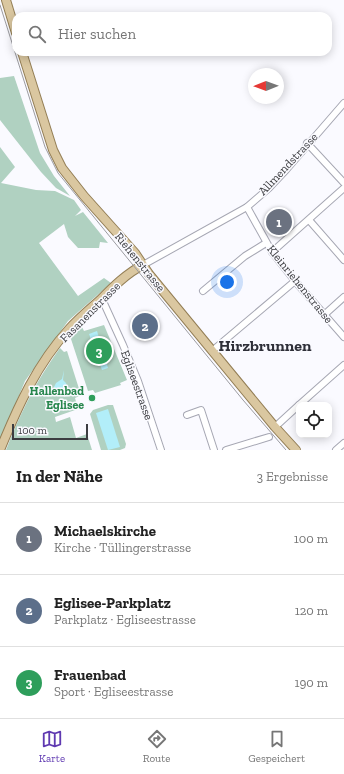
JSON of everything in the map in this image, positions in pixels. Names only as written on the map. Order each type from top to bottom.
[{"type":"main road","points":[[7,4],[12,20]]},
{"type":"main road","name":"Riehenstrasse","points":[[23,56],[52,150],[62,168],[84,196],[135,254],[275,427],[296,450]]},
{"type":"main road","name":"Fasanenstrasse","points":[[0,450],[20,403],[41,366],[70,328],[102,298],[143,265]]},
{"type":"street","name":"Allmendstrasse","points":[[143,265],[247,207],[269,188],[286,170],[307,143],[343,105]]},
{"type":"street","points":[[307,143],[344,183]]},
{"type":"street","points":[[272,252],[344,188]]},
{"type":"street","name":"Kleinriehenstrasse","points":[[247,207],[272,252],[344,337]]},
{"type":"street","points":[[309,220],[344,260]]},
{"type":"street","points":[[203,291],[245,256],[266,243]]},
{"type":"street","points":[[212,351],[295,281]]},
{"type":"street","points":[[324,315],[344,297]]},
{"type":"street","name":"Egliseestrasse","points":[[102,298],[138,381],[161,450]]},
{"type":"street","points":[[302,402],[344,365]]},
{"type":"street","points":[[275,427],[296,408]]},
{"type":"street","points":[[187,415],[201,410],[214,450]]},
{"type":"street","points":[[226,450],[235,449],[244,444],[269,437]]},
{"type":"street","points":[[336,450],[344,443]]},
{"type":"green space","points":[[14,76],[40,153],[54,176],[70,196],[56,188],[41,172],[0,120],[0,78]]},
{"type":"green space","points":[[0,147],[15,167],[1,183],[36,190],[55,191],[74,200],[81,210],[75,216],[83,212],[108,243],[100,242],[99,248],[78,248],[68,237],[64,224],[39,243],[78,296],[104,278],[111,283],[68,321],[25,381],[0,442]]},
{"type":"green space","points":[[104,325],[127,380],[120,383],[121,385],[95,393],[93,390],[88,391],[70,336],[78,328],[82,327],[84,331]]},
{"type":"green space","points":[[60,348],[64,352],[67,351],[81,395],[75,398],[78,409],[55,417],[56,422],[70,417],[76,438],[87,434],[92,450],[6,450],[30,397],[43,373]]},
{"type":"green space","points":[[108,405],[113,405],[126,444],[125,448],[120,450],[101,450],[90,414],[93,410]]},
{"type":"water","points":[[97,331],[108,368],[102,370],[89,334]]},
{"type":"water","points":[[64,370],[63,380],[67,387],[64,393],[60,393],[56,391],[54,387],[56,383],[62,379]]},
{"type":"water","points":[[108,409],[120,447],[108,450],[96,413]]},
{"type":"tram line","points":[[0,5],[12,43]]},
{"type":"tram line","points":[[16,56],[45,147],[58,173],[243,400],[286,450]]},
{"type":"place","name":"Michaelskirche","points":[[279,222]]},
{"type":"place","name":"Eglisee-Parkplatz","points":[[145,326]]},
{"type":"place","name":"Frauenbad","points":[[99,351]]},
{"type":"place","name":"Hallenbad Eglisee","points":[[92,398]]},
{"type":"district","name":"Hirzbrunnen","points":[[265,345]]}]
